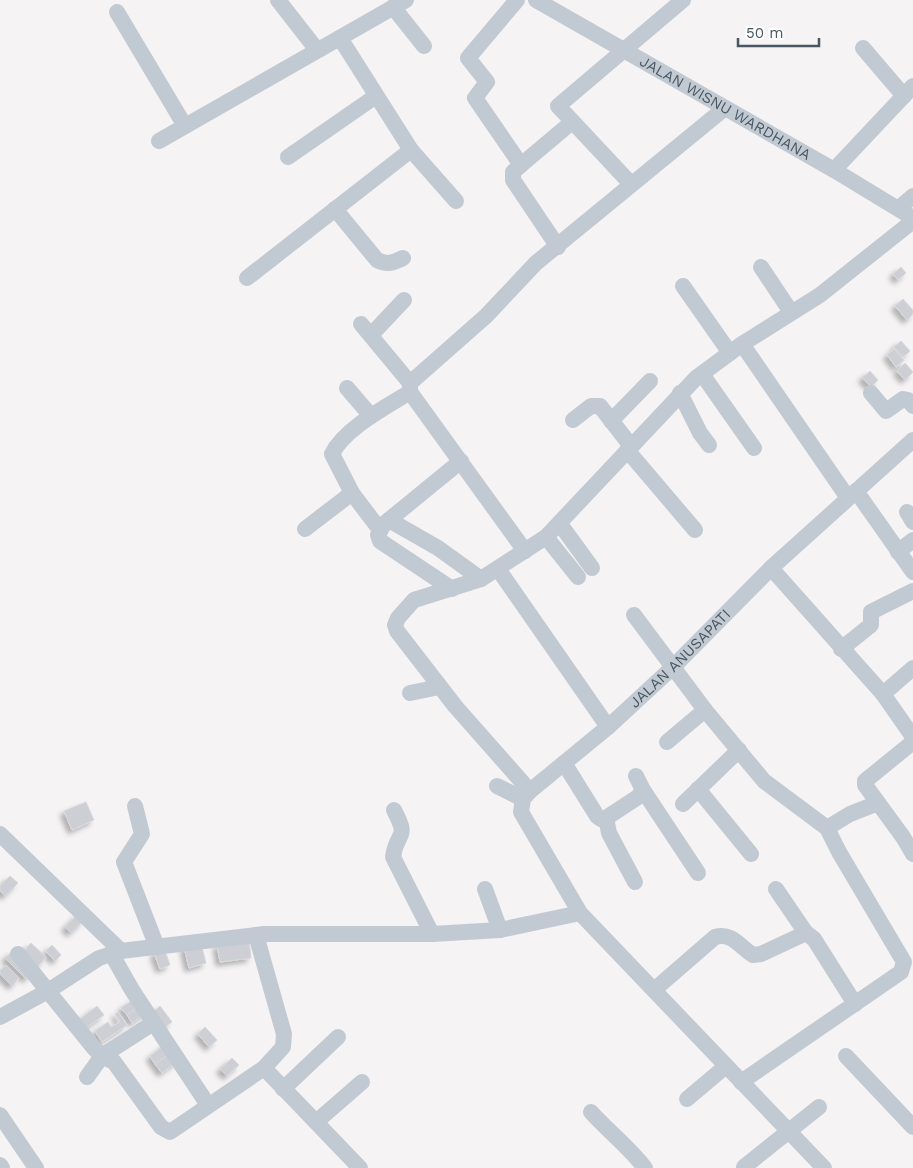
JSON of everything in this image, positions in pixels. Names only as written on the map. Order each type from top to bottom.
[{"type":"street","points":[[278,0],[317,50]]},
{"type":"street","points":[[517,0],[468,56],[487,82],[475,95],[474,105],[521,165]]},
{"type":"street","name":"JALAN WISNU WARDHANA","points":[[536,0],[834,170],[899,208],[913,219]]},
{"type":"street","points":[[631,184],[558,109],[559,104],[683,0]]},
{"type":"street","points":[[159,142],[400,4],[424,46]]},
{"type":"street","points":[[117,12],[185,126]]},
{"type":"street","points":[[340,38],[411,150],[456,201]]},
{"type":"street","points":[[834,170],[909,91],[863,48]]},
{"type":"street","points":[[288,157],[376,96]]},
{"type":"street","points":[[481,579],[438,548],[384,525],[352,493],[332,454],[336,446],[371,416],[410,388],[486,316],[536,263],[558,247],[631,184],[725,108]]},
{"type":"street","points":[[558,247],[512,178],[513,172],[572,122]]},
{"type":"street","points":[[247,278],[411,150]]},
{"type":"street","points":[[899,208],[913,196]]},
{"type":"street","points":[[335,209],[377,260],[384,264],[392,264],[403,258]]},
{"type":"street","points":[[527,795],[439,687],[397,631],[395,625],[402,612],[414,600],[481,579],[546,537],[680,394],[702,374],[736,348],[840,280],[913,219]]},
{"type":"street","points":[[761,267],[791,312]]},
{"type":"street","points":[[682,286],[736,348],[913,572]]},
{"type":"street","points":[[404,300],[366,330],[410,388],[526,551]]},
{"type":"street","points":[[702,374],[754,448]]},
{"type":"street","points":[[611,421],[650,381]]},
{"type":"street","points":[[347,388],[371,416]]},
{"type":"street","points":[[871,393],[886,411],[903,399],[908,400],[913,406]]},
{"type":"street","points":[[680,394],[700,433],[709,445]]},
{"type":"street","points":[[573,420],[591,406],[600,406],[629,448],[695,530]]},
{"type":"street","name":"JALAN ANUSAPATI","points":[[527,795],[608,727],[674,666],[771,568],[913,440]]},
{"type":"street","points":[[452,589],[380,541],[378,536],[384,525],[461,461]]},
{"type":"street","points":[[305,529],[352,493]]},
{"type":"street","points":[[560,524],[592,568]]},
{"type":"street","points":[[546,537],[578,576]]},
{"type":"street","points":[[898,552],[913,540]]},
{"type":"street","points":[[771,568],[883,694],[913,737]]},
{"type":"street","points":[[498,569],[608,727]]},
{"type":"street","points":[[841,649],[871,625],[871,612],[913,590]]},
{"type":"street","points":[[634,615],[706,710],[764,781],[827,828],[842,857],[908,953],[901,972],[740,1082]]},
{"type":"street","points":[[883,694],[913,668]]},
{"type":"street","points":[[410,694],[439,687]]},
{"type":"street","points":[[667,742],[706,710]]},
{"type":"street","points":[[913,742],[867,778],[866,785],[913,854]]},
{"type":"street","points":[[683,804],[739,750]]},
{"type":"street","points":[[564,763],[597,816],[601,819],[606,818],[638,797],[643,790]]},
{"type":"street","points":[[636,776],[643,790],[698,873]]},
{"type":"street","points":[[497,786],[527,795]]},
{"type":"street","points":[[698,789],[751,854]]},
{"type":"street","points":[[527,795],[521,812],[576,905],[740,1082],[824,1168]]},
{"type":"street","points":[[827,828],[850,814],[878,803]]},
{"type":"street","points":[[135,806],[142,834],[124,862],[157,947]]},
{"type":"street","points":[[394,810],[403,827],[403,834],[395,846],[393,857],[432,934]]},
{"type":"street","points":[[606,818],[606,827],[635,882]]},
{"type":"street","points":[[0,834],[116,952],[132,990],[208,1105]]},
{"type":"street","points":[[485,889],[500,930]]},
{"type":"street","points":[[776,889],[806,933],[814,939],[855,1004]]},
{"type":"street","points":[[0,1017],[48,991],[86,966],[116,952],[256,935],[432,934],[500,930],[576,905]]},
{"type":"street","points":[[654,990],[715,937],[722,935],[729,937],[753,955],[761,954],[806,933]]},
{"type":"street","points":[[18,954],[102,1056],[114,1062],[126,1076],[166,1131],[176,1131],[208,1105],[264,1068],[280,1052],[285,1041],[256,935]]},
{"type":"street","points":[[87,1077],[102,1056],[147,1027]]},
{"type":"street","points":[[283,1089],[338,1036]]},
{"type":"street","points":[[846,1056],[913,1128]]},
{"type":"street","points":[[687,1099],[726,1066]]},
{"type":"street","points":[[264,1068],[360,1168]]},
{"type":"street","points":[[316,1122],[362,1082]]},
{"type":"street","points":[[744,1167],[819,1107]]},
{"type":"street","points":[[591,1112],[611,1134],[628,1146],[645,1168]]},
{"type":"street","points":[[0,1115],[36,1168]]},
{"type":"building","points":[[901,267],[906,273],[898,280],[893,274]]},
{"type":"building","points":[[903,299],[913,310],[913,314],[907,320],[895,306]]},
{"type":"building","points":[[901,341],[910,351],[903,357],[894,347]]},
{"type":"building","points":[[894,349],[904,360],[896,367],[887,355]]},
{"type":"building","points":[[905,363],[913,372],[905,380],[897,371]]},
{"type":"building","points":[[870,371],[878,380],[871,387],[862,378]]},
{"type":"building","points":[[86,802],[94,820],[72,830],[64,811]]},
{"type":"building","points":[[10,876],[18,883],[5,896],[0,891],[0,886]]},
{"type":"building","points":[[78,914],[84,920],[71,933],[65,927]]},
{"type":"building","points":[[249,940],[251,958],[220,962],[217,945]]},
{"type":"building","points":[[31,943],[46,957],[37,968],[22,953]]},
{"type":"building","points":[[201,943],[206,963],[189,968],[184,947]]},
{"type":"building","points":[[52,945],[61,955],[55,961],[46,951]]},
{"type":"building","points":[[164,948],[170,965],[160,969],[154,953]]},
{"type":"building","points":[[13,951],[33,972],[26,979],[5,958]]},
{"type":"building","points":[[6,965],[19,978],[12,986],[0,974],[0,971]]},
{"type":"building","points":[[134,999],[139,1007],[127,1015],[121,1008]]},
{"type":"building","points":[[141,1005],[147,1012],[132,1023],[127,1015]]},
{"type":"building","points":[[97,1006],[104,1015],[86,1028],[80,1019]]},
{"type":"building","points":[[160,1006],[172,1022],[165,1027],[153,1012]]},
{"type":"building","points":[[118,1012],[127,1025],[102,1042],[95,1031],[108,1022],[111,1027],[120,1022],[115,1014]]},
{"type":"building","points":[[205,1027],[217,1040],[209,1047],[198,1034]]},
{"type":"building","points":[[167,1043],[173,1051],[155,1064],[150,1056]]},
{"type":"building","points":[[173,1051],[179,1060],[162,1073],[155,1064]]},
{"type":"building","points":[[232,1058],[239,1065],[227,1076],[220,1069]]}]
